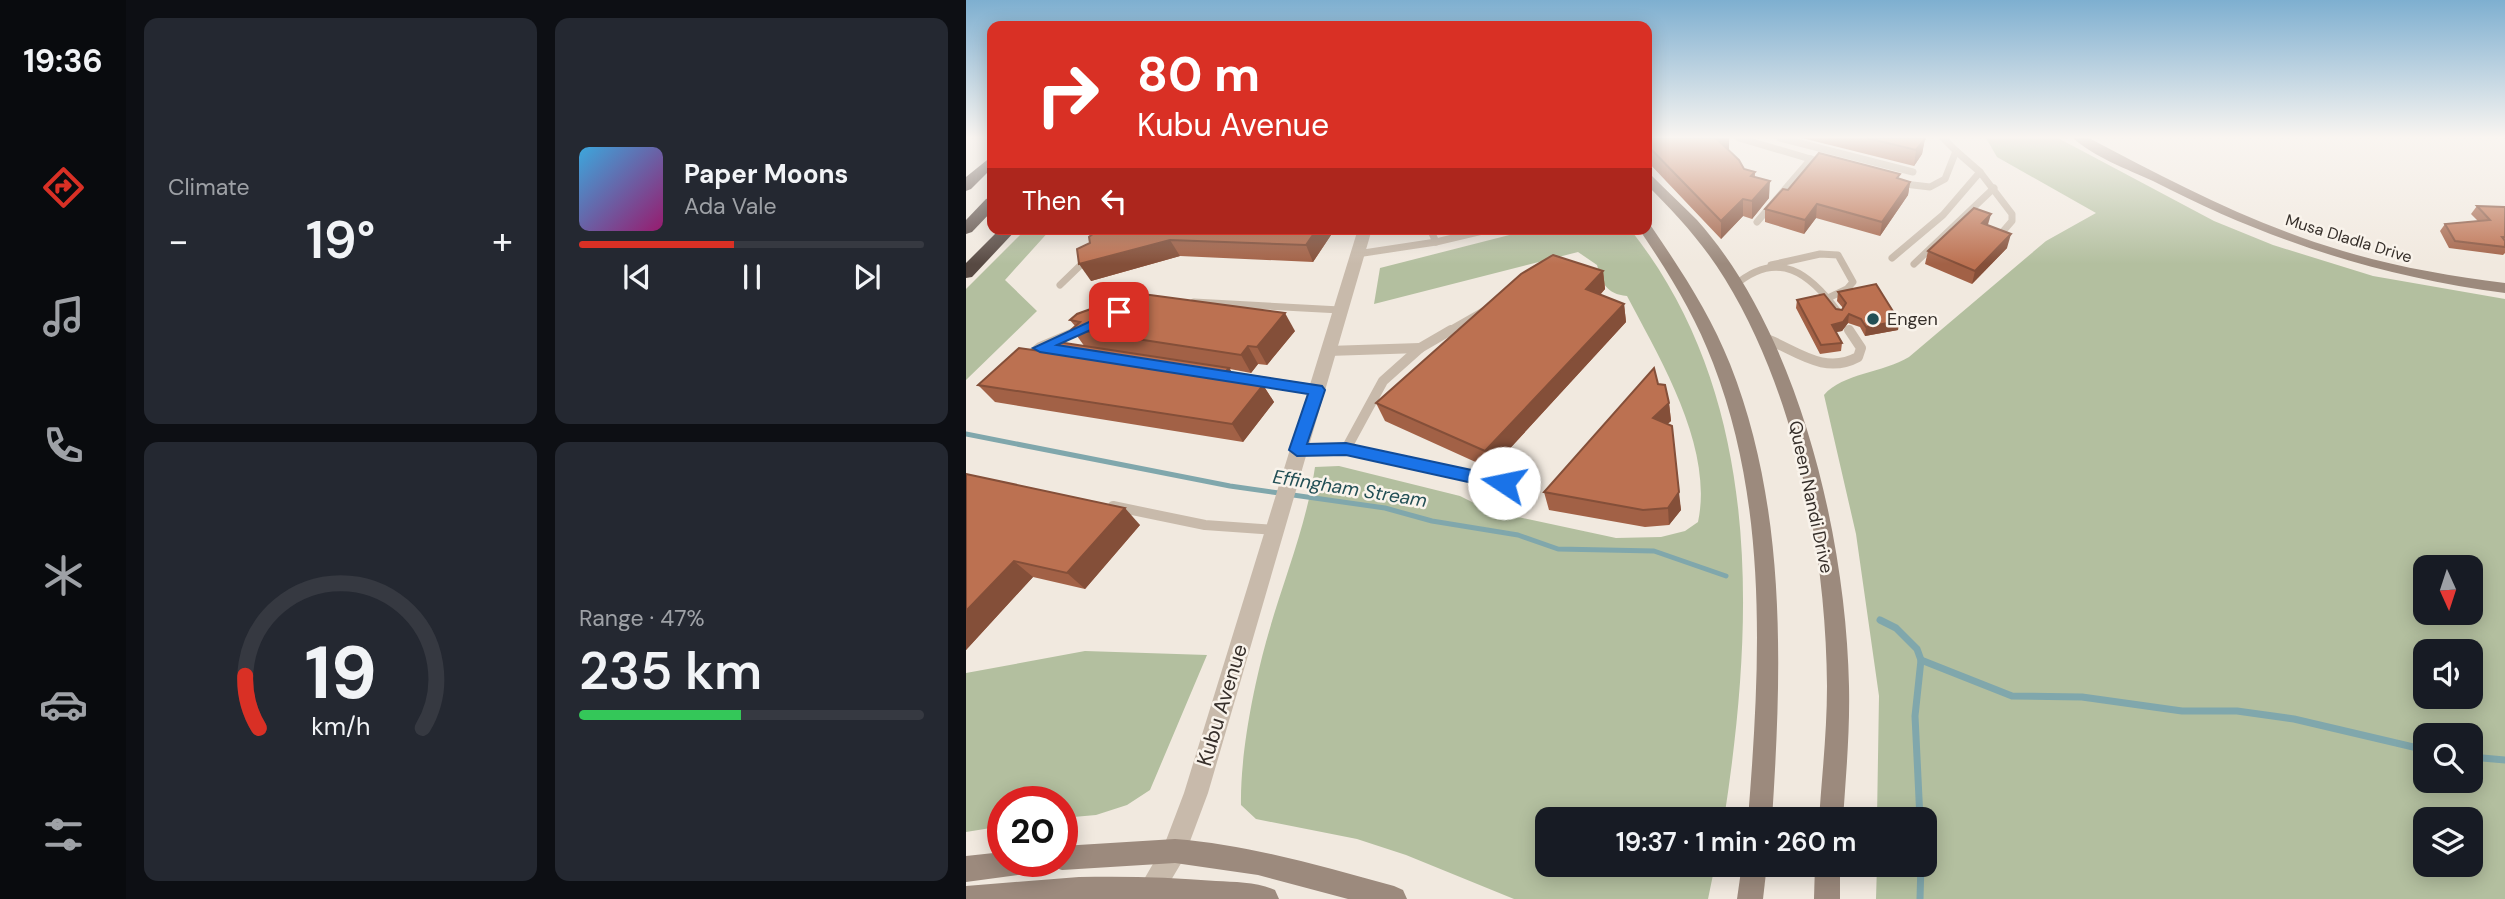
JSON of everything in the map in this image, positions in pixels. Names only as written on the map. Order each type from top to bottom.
[{"type":"highway","points":[[966,229],[987,207]]},
{"type":"highway","points":[[966,273],[1003,235]]},
{"type":"main road","name":"Musa Dladla Drive","points":[[2156,180],[2250,225],[2305,246],[2414,276],[2505,288]]},
{"type":"main road","name":"Musa Dladla Drive","points":[[2177,180],[2220,203],[2299,235],[2405,264],[2505,277]]},
{"type":"main road","name":"Queen Nandi Drive","points":[[1652,183],[1684,215],[1734,286],[1762,337],[1798,429],[1827,565],[1837,668],[1831,807]]},
{"type":"main road","points":[[1651,235],[1671,262],[1702,317],[1717,352],[1748,449],[1764,548],[1768,599],[1769,681],[1761,807]]},
{"type":"main road","points":[[1078,857],[1174,851],[1287,870],[1394,899]]},
{"type":"main road","points":[[966,869],[987,866]]},
{"type":"main road","points":[[1750,899],[1753,877]]},
{"type":"main road","points":[[1826,899],[1828,877]]},
{"type":"main road","points":[[966,899],[1077,889],[1152,888],[1195,889],[1266,899]]},
{"type":"street","points":[[1296,456],[1363,235]]},
{"type":"street","name":"Kubu Avenue","points":[[1152,888],[1174,851],[1196,793],[1296,456]]},
{"type":"lane","points":[[1757,222],[1793,180]]},
{"type":"lane","points":[[1883,180],[1922,188],[1935,186],[1941,180]]},
{"type":"lane","points":[[1892,258],[1943,215],[1973,180]]},
{"type":"lane","points":[[1987,180],[2012,215],[2012,221],[1999,236]]},
{"type":"lane","points":[[1914,264],[1994,188]]},
{"type":"lane","points":[[1433,235],[1436,242]]},
{"type":"lane","points":[[1357,254],[1466,235]]},
{"type":"lane","points":[[1060,285],[1093,253]]},
{"type":"lane","points":[[1734,286],[1751,271],[1771,265],[1821,254],[1838,255],[1853,282],[1847,289],[1828,299]]},
{"type":"lane","points":[[1771,265],[1798,271],[1839,313]]},
{"type":"lane","points":[[1186,301],[1340,310]]},
{"type":"lane","points":[[1346,449],[1383,381],[1420,348],[1488,308]]},
{"type":"lane","points":[[1021,363],[1040,348],[1091,325]]},
{"type":"lane","points":[[1762,337],[1785,344],[1817,364],[1826,366],[1858,357],[1861,348],[1849,330]]},
{"type":"lane","points":[[1040,348],[1060,351]]},
{"type":"lane","points":[[1328,351],[1420,348]]},
{"type":"lane","points":[[1215,374],[1317,390]]},
{"type":"lane","points":[[1296,456],[1346,449],[1504,483]]},
{"type":"lane","points":[[1105,505],[1205,525],[1277,523]]},
{"type":"green space","points":[[2038,180],[2137,180],[2214,221],[2273,245],[2373,276],[2505,299],[2505,899],[1876,899],[1877,877],[1937,877],[1937,807],[1877,807],[1879,696],[1856,534],[1824,395],[1842,382],[1909,357],[2046,241],[2096,213]]},
{"type":"green space","points":[[1020,235],[1046,235],[1005,280],[1037,311],[966,380],[966,289]]},
{"type":"green space","points":[[1509,235],[1634,235],[1673,294],[1705,364],[1726,436],[1738,512],[1743,588],[1741,666],[1726,807],[1535,807],[1535,877],[1713,877],[1708,899],[1514,899],[1406,855],[1357,839],[1256,819],[1241,805],[1245,745],[1256,681],[1306,512],[1315,467],[1339,466],[1460,496],[1490,511],[1616,538],[1661,537],[1685,531],[1698,522],[1701,493],[1698,464],[1681,404],[1627,296],[1610,290],[1603,282],[1597,265],[1578,252],[1374,304],[1380,268]]},
{"type":"green space","points":[[1085,651],[1207,655],[1150,790],[1127,805],[1096,815],[1078,817],[1078,786],[987,786],[987,829],[966,832],[966,673]]},
{"type":"building","points":[[1681,180],[1770,181],[1752,201],[1743,199],[1721,221]]},
{"type":"building","points":[[1796,180],[1910,182],[1882,222],[1817,204],[1805,220],[1765,209],[1783,189],[1788,190]]},
{"type":"building","points":[[2477,206],[2505,207],[2505,237],[2502,237],[2505,247],[2455,241],[2445,224],[2490,220]]},
{"type":"building","points":[[1974,208],[1991,214],[1982,223],[2011,234],[1975,271],[1928,251]]},
{"type":"building","points":[[1313,235],[1306,245],[1170,240],[1079,264],[1077,249],[1090,243],[1089,237]]},
{"type":"building","points":[[1553,255],[1603,271],[1586,289],[1624,304],[1485,451],[1376,403],[1521,274]]},
{"type":"building","points":[[1876,284],[1899,321],[1866,327],[1861,319],[1849,314],[1843,322],[1832,325],[1842,343],[1821,345],[1797,300],[1824,294],[1836,309],[1842,310],[1846,303],[1838,292]]},
{"type":"building","points":[[1135,293],[1285,313],[1257,347],[1248,346],[1241,355],[1072,329],[1080,322],[1070,320],[1077,314]]},
{"type":"building","points":[[1058,342],[1229,368],[1220,378],[1263,385],[1232,424],[978,385],[1019,348],[1047,352]]},
{"type":"building","points":[[1654,368],[1658,384],[1665,385],[1669,403],[1653,418],[1672,426],[1679,492],[1668,508],[1643,510],[1544,492]]},
{"type":"building","points":[[966,474],[1125,508],[1067,573],[1014,561],[966,611]]},
{"type":"waterway","name":"Effingham Stream","points":[[966,434],[1230,486],[1385,508],[1432,521],[1518,535],[1558,549],[1654,551],[1726,576]]},
{"type":"waterway","points":[[1880,620],[1896,628],[1917,649],[1921,660]]},
{"type":"waterway","points":[[1919,807],[1915,716],[1921,660]]},
{"type":"waterway","points":[[1921,660],[2012,696],[2082,697],[2182,711],[2237,711],[2294,719],[2413,747]]},
{"type":"waterway","points":[[2483,758],[2505,760]]},
{"type":"waterway","points":[[1920,899],[1921,877]]},
{"type":"place","name":"Engen","points":[[1873,319]]},
{"type":"route","points":[[1119,312],[1040,348],[1317,390],[1297,450],[1346,449],[1504,483]]}]
